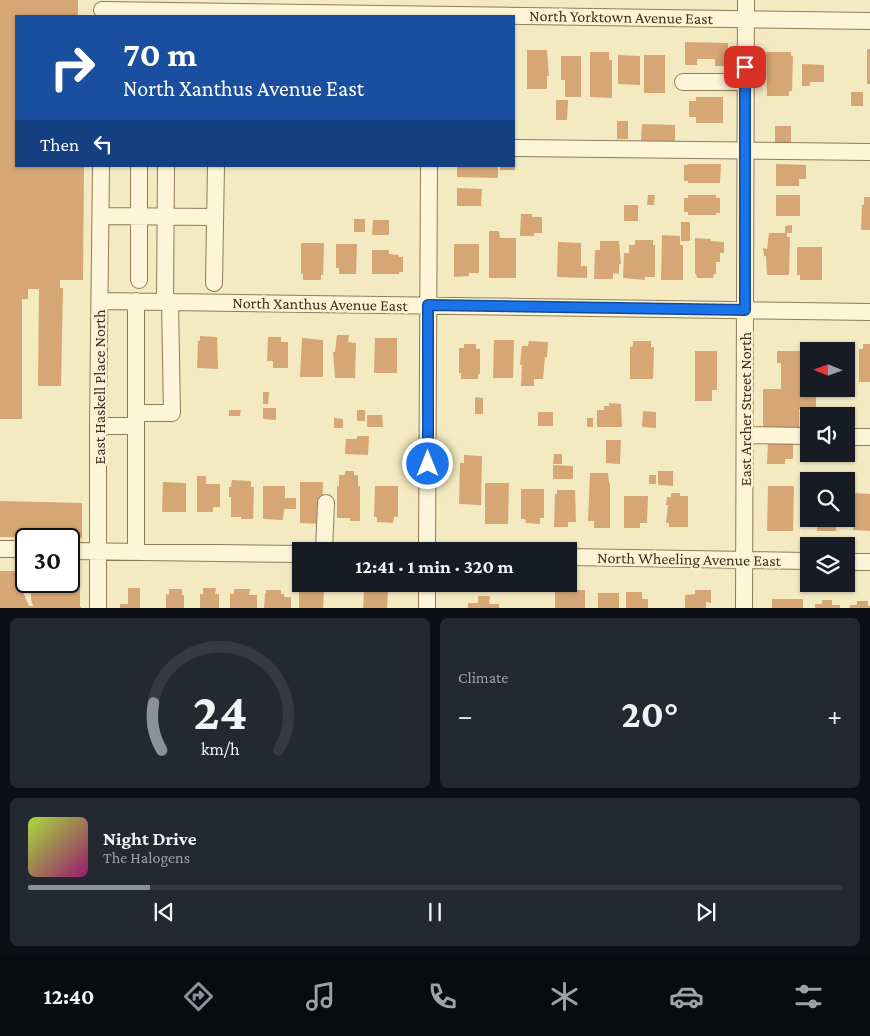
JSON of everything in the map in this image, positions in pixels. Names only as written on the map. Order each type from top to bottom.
[{"type":"street","name":"East Archer Street North","points":[[744,608],[746,0]]},
{"type":"street","name":"North Yorktown Avenue East","points":[[102,9],[431,10],[870,22]]},
{"type":"street","points":[[683,82],[745,82]]},
{"type":"street","points":[[515,148],[693,141],[746,150],[870,152]]},
{"type":"street","name":"East Haskell Place North","points":[[98,608],[101,167]]},
{"type":"street","points":[[139,167],[139,280]]},
{"type":"street","points":[[98,426],[172,413],[167,302],[166,167]]},
{"type":"street","points":[[214,283],[216,167]]},
{"type":"street","points":[[427,542],[429,167]]},
{"type":"street","points":[[101,216],[215,217]]},
{"type":"street","name":"North Xanthus Avenue East","points":[[100,301],[870,312]]},
{"type":"street","points":[[136,301],[136,552]]},
{"type":"street","points":[[745,435],[800,436]]},
{"type":"street","points":[[855,436],[870,437]]},
{"type":"street","points":[[324,542],[326,503]]},
{"type":"street","points":[[0,549],[15,549]]},
{"type":"street","points":[[80,551],[292,554]]},
{"type":"street","name":"North Wheeling Avenue East","points":[[577,557],[800,561]]},
{"type":"street","points":[[855,562],[870,562]]},
{"type":"street","points":[[427,592],[427,608]]},
{"type":"building","points":[[0,0],[78,0],[78,15],[15,15],[15,167],[84,167],[83,280],[60,280],[60,288],[63,288],[61,386],[38,386],[39,289],[28,289],[28,299],[22,299],[22,419],[0,419]]},
{"type":"building","points":[[685,42],[728,43],[728,66],[715,66],[715,59],[697,59],[697,65],[685,65]]},
{"type":"building","points":[[867,49],[870,49],[870,84],[867,84]]},
{"type":"building","points":[[527,50],[547,50],[549,76],[547,76],[547,89],[527,89]]},
{"type":"building","points":[[590,52],[609,52],[609,60],[612,60],[612,98],[590,97]]},
{"type":"building","points":[[766,52],[791,52],[791,56],[793,56],[792,91],[789,91],[789,96],[767,96]]},
{"type":"building","points":[[618,55],[640,56],[640,85],[618,84]]},
{"type":"building","points":[[644,55],[665,55],[665,93],[644,93]]},
{"type":"building","points":[[561,56],[581,56],[581,97],[565,97],[565,80],[561,80]]},
{"type":"building","points":[[802,64],[824,65],[824,82],[810,82],[810,86],[802,86]]},
{"type":"building","points":[[851,92],[863,92],[863,106],[851,106]]},
{"type":"building","points":[[696,97],[723,97],[723,123],[696,123],[696,117],[689,117],[689,101],[696,101]]},
{"type":"building","points":[[556,100],[568,100],[567,120],[556,120]]},
{"type":"building","points":[[617,121],[628,121],[628,139],[617,139]]},
{"type":"building","points":[[642,124],[675,125],[675,142],[641,141]]},
{"type":"building","points":[[775,126],[791,126],[791,144],[775,144]]},
{"type":"building","points":[[721,164],[720,183],[688,183],[688,181],[684,181],[684,165]]},
{"type":"building","points":[[776,164],[806,165],[806,179],[799,179],[799,186],[776,186]]},
{"type":"building","points":[[457,167],[498,167],[498,178],[457,177]]},
{"type":"building","points":[[500,167],[515,167],[515,170],[500,170]]},
{"type":"building","points":[[457,188],[482,189],[481,206],[457,206]]},
{"type":"building","points":[[648,195],[655,195],[654,205],[647,205]]},
{"type":"building","points":[[688,195],[716,195],[716,198],[720,198],[720,213],[716,213],[716,215],[688,215],[688,212],[684,212],[684,198],[688,198]]},
{"type":"building","points":[[776,195],[800,195],[800,216],[776,216]]},
{"type":"building","points":[[864,197],[870,197],[870,230],[861,230]]},
{"type":"building","points":[[624,205],[638,205],[638,221],[624,221]]},
{"type":"building","points":[[521,214],[532,214],[532,217],[542,217],[542,233],[534,233],[534,236],[520,236]]},
{"type":"building","points":[[354,219],[365,219],[365,232],[354,232]]},
{"type":"building","points":[[373,220],[389,220],[389,235],[372,235]]},
{"type":"building","points":[[681,222],[690,222],[690,241],[681,241]]},
{"type":"building","points":[[792,225],[792,233],[787,233],[787,237],[790,237],[789,275],[767,275],[766,256],[764,256],[763,248],[767,249],[769,233],[785,233],[785,226]]},
{"type":"building","points":[[489,231],[499,231],[500,238],[516,238],[516,278],[489,278]]},
{"type":"building","points":[[662,235],[680,236],[680,245],[683,245],[683,280],[661,280]]},
{"type":"building","points":[[695,238],[724,242],[724,253],[720,253],[720,262],[716,262],[716,274],[714,274],[713,278],[697,278],[695,274]]},
{"type":"building","points":[[635,240],[653,240],[653,245],[655,245],[655,277],[645,277],[645,280],[623,278],[624,253],[629,253],[629,245],[635,245]]},
{"type":"building","points":[[600,241],[619,241],[621,264],[619,264],[619,274],[613,273],[613,279],[594,279],[595,250],[600,250]]},
{"type":"building","points":[[558,242],[581,243],[581,266],[587,266],[587,278],[557,277]]},
{"type":"building","points":[[301,243],[324,243],[323,275],[321,275],[321,280],[303,280],[303,274],[301,274]]},
{"type":"building","points":[[336,244],[357,244],[356,274],[339,274],[339,268],[336,268]]},
{"type":"building","points":[[454,244],[479,244],[479,273],[469,273],[469,276],[454,277]]},
{"type":"building","points":[[797,247],[822,247],[822,280],[800,280],[800,275],[797,275]]},
{"type":"building","points":[[372,250],[389,250],[389,254],[403,257],[403,272],[399,272],[399,274],[372,274]]},
{"type":"building","points":[[337,335],[349,335],[348,342],[356,343],[355,378],[335,378],[333,352],[335,352]]},
{"type":"building","points":[[200,336],[217,337],[218,369],[197,368],[198,341],[200,341]]},
{"type":"building","points":[[268,337],[281,337],[281,342],[288,342],[288,368],[273,368],[273,361],[267,361]]},
{"type":"building","points":[[302,338],[323,340],[323,377],[300,377]]},
{"type":"building","points":[[375,338],[397,338],[397,373],[374,373]]},
{"type":"building","points":[[494,340],[514,340],[513,378],[493,378]]},
{"type":"building","points":[[529,341],[548,342],[547,357],[545,357],[543,379],[534,379],[534,386],[521,386],[522,365],[520,365],[522,346],[528,346]]},
{"type":"building","points":[[633,341],[651,341],[651,347],[654,347],[653,379],[630,379],[630,347],[633,346]]},
{"type":"building","points":[[464,344],[476,344],[476,349],[480,349],[480,374],[478,374],[478,379],[461,379],[461,373],[459,373],[459,348],[464,348]]},
{"type":"building","points":[[863,344],[870,344],[870,382],[859,382],[859,349],[863,349]]},
{"type":"building","points":[[695,351],[717,351],[717,390],[712,390],[712,401],[695,401]]},
{"type":"building","points":[[777,351],[800,351],[800,398],[816,398],[816,407],[800,407],[799,430],[763,428],[763,389],[781,389],[781,363],[777,363]]},
{"type":"building","points":[[263,392],[269,392],[268,404],[263,404]]},
{"type":"building","points":[[475,397],[483,398],[483,414],[475,414]]},
{"type":"building","points":[[609,403],[621,404],[622,427],[597,427],[597,410],[604,410],[604,406],[609,406]]},
{"type":"building","points":[[263,408],[276,408],[276,420],[263,419]]},
{"type":"building","points":[[229,410],[241,410],[240,416],[229,416]]},
{"type":"building","points":[[357,410],[365,410],[365,421],[357,421]]},
{"type":"building","points":[[643,411],[656,412],[656,428],[642,427]]},
{"type":"building","points":[[538,412],[553,412],[553,426],[538,426]]},
{"type":"building","points":[[367,415],[382,415],[383,427],[367,427]]},
{"type":"building","points":[[334,418],[343,419],[343,428],[334,428]]},
{"type":"building","points":[[587,418],[593,418],[593,427],[587,427]]},
{"type":"building","points":[[357,436],[369,436],[368,455],[345,454],[346,439],[357,439]]},
{"type":"building","points":[[606,440],[621,440],[620,464],[606,463]]},
{"type":"building","points":[[768,442],[793,442],[793,459],[785,459],[785,464],[767,464]]},
{"type":"building","points":[[554,454],[562,454],[562,464],[553,464]]},
{"type":"building","points":[[464,455],[482,456],[481,505],[459,504],[460,463],[464,463]]},
{"type":"building","points":[[553,465],[573,466],[573,479],[553,479]]},
{"type":"building","points":[[345,471],[354,471],[354,475],[358,475],[358,486],[360,486],[360,521],[350,521],[350,518],[337,518],[337,486],[339,486],[339,475],[345,475]]},
{"type":"building","points":[[658,471],[673,471],[673,486],[658,485]]},
{"type":"building","points":[[590,473],[608,473],[610,483],[610,528],[594,528],[594,521],[588,521]]},
{"type":"building","points":[[649,475],[656,475],[656,484],[649,484]]},
{"type":"building","points":[[197,476],[206,476],[206,484],[220,484],[220,507],[213,507],[213,512],[197,512]]},
{"type":"building","points":[[232,480],[251,481],[251,487],[254,487],[253,519],[231,517],[229,487],[231,487]]},
{"type":"building","points":[[163,482],[186,483],[186,512],[162,512]]},
{"type":"building","points":[[300,482],[323,482],[322,524],[300,523]]},
{"type":"building","points":[[485,483],[509,483],[508,524],[485,524]]},
{"type":"building","points":[[263,486],[285,486],[285,498],[296,498],[296,509],[284,509],[283,520],[263,519]]},
{"type":"building","points":[[375,486],[398,486],[398,517],[394,517],[393,523],[377,522],[377,517],[374,517]]},
{"type":"building","points":[[768,486],[794,486],[793,531],[767,531]]},
{"type":"building","points":[[521,489],[544,489],[544,518],[540,518],[540,524],[526,523],[525,519],[521,519]]},
{"type":"building","points":[[557,490],[575,490],[576,522],[568,522],[568,527],[554,527],[555,494],[557,494]]},
{"type":"building","points":[[671,493],[680,493],[680,496],[688,496],[688,527],[669,527],[669,523],[666,523],[667,497],[671,497]]},
{"type":"building","points":[[855,493],[870,494],[870,531],[853,530],[853,527],[855,527]]},
{"type":"building","points":[[624,496],[648,496],[647,523],[640,523],[640,528],[624,528]]},
{"type":"building","points":[[0,501],[82,503],[82,538],[80,538],[80,528],[15,528],[15,537],[0,537]]},
{"type":"building","points":[[817,527],[836,527],[836,531],[817,531]]},
{"type":"building","points":[[0,571],[15,571],[15,593],[23,593],[29,606],[33,606],[31,593],[80,593],[81,608],[0,608]]},
{"type":"building","points":[[128,588],[140,588],[140,608],[120,608],[120,604],[128,604]]},
{"type":"building","points":[[203,588],[216,588],[215,594],[219,594],[219,608],[200,608],[200,594],[203,594]]},
{"type":"building","points":[[169,589],[182,589],[184,608],[166,608],[166,594],[169,595]]},
{"type":"building","points":[[234,589],[250,589],[249,595],[257,595],[257,608],[230,608],[230,594],[234,594]]},
{"type":"building","points":[[266,590],[281,590],[281,594],[284,594],[284,597],[291,597],[291,608],[264,608]]},
{"type":"building","points":[[585,590],[585,608],[555,608],[555,592]]},
{"type":"building","points":[[695,590],[711,590],[711,603],[706,602],[706,608],[685,608],[685,595],[695,594]]},
{"type":"building","points":[[299,592],[324,592],[323,608],[299,608]]},
{"type":"building","points":[[364,592],[388,592],[387,608],[363,608]]},
{"type":"building","points":[[626,592],[642,592],[642,599],[648,599],[648,608],[626,608]]},
{"type":"building","points":[[598,593],[619,593],[619,608],[598,608]]},
{"type":"building","points":[[478,596],[490,596],[489,604],[499,604],[499,608],[468,608],[468,603],[478,603]]},
{"type":"building","points":[[772,599],[803,599],[803,608],[772,608]]},
{"type":"building","points":[[822,600],[832,600],[832,605],[840,605],[840,608],[815,608],[815,604],[822,604]]},
{"type":"building","points":[[857,601],[868,601],[870,608],[849,608],[850,605],[857,605]]},
{"type":"route","points":[[428,464],[428,305],[745,310],[745,67]]}]
